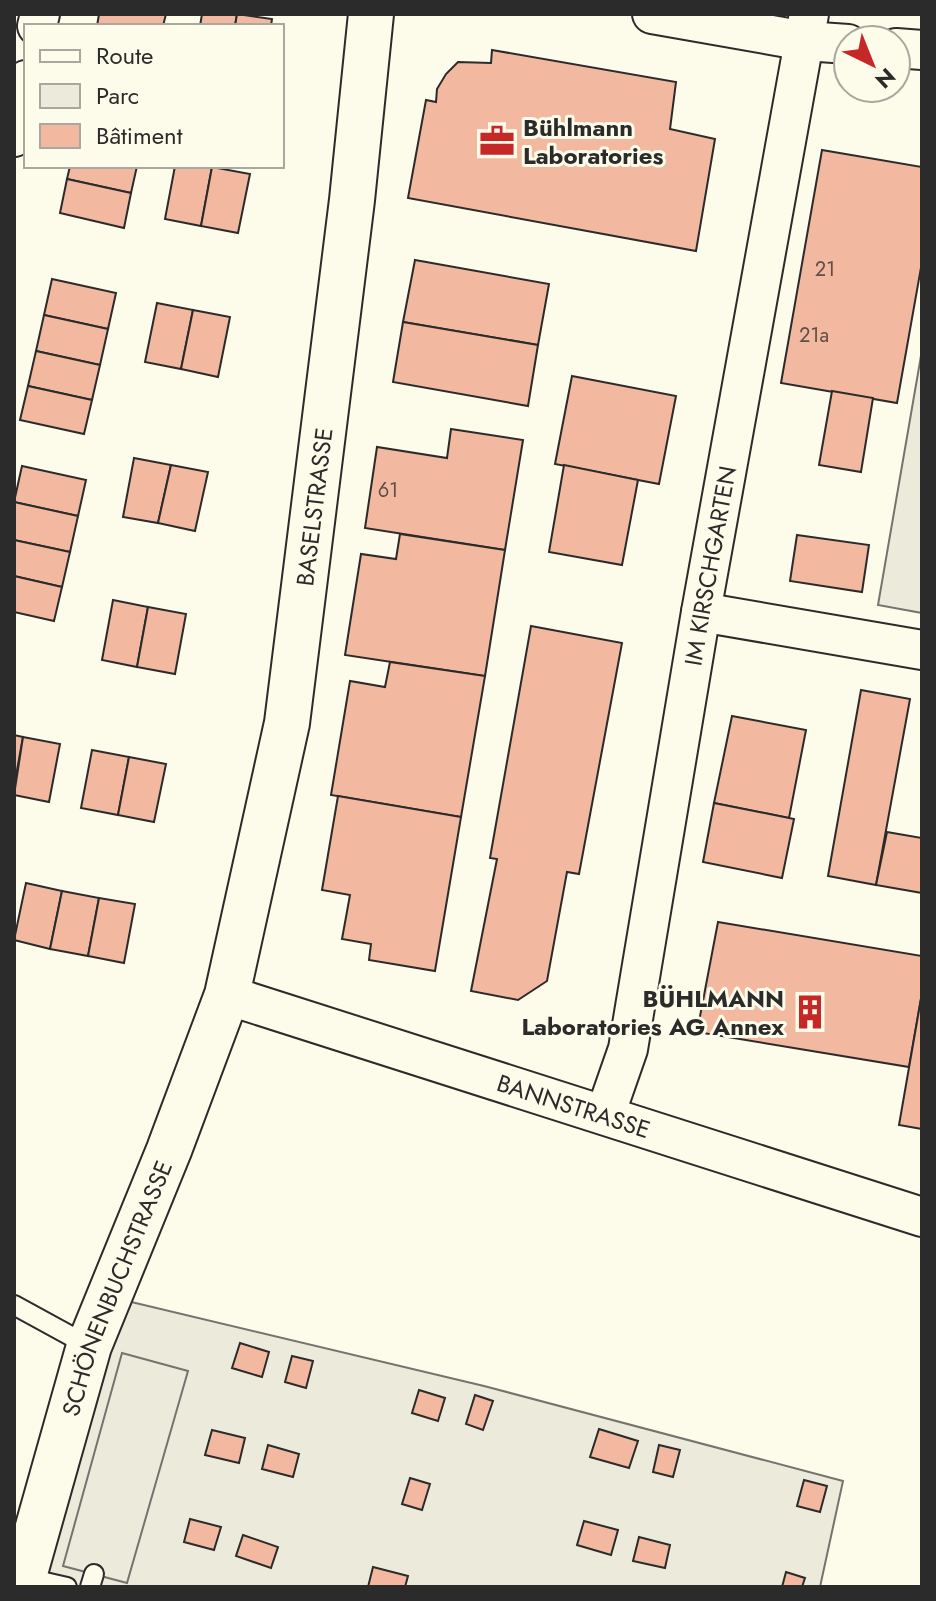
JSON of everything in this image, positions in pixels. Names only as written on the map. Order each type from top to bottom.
[{"type":"street","name":"BASELSTRASSE","points":[[227,995],[287,723],[352,200],[371,14]]},
{"type":"street","points":[[652,14],[807,28],[832,38]]},
{"type":"street","name":"IM KIRSCHGARTEN","points":[[605,1115],[628,1049],[701,612],[807,28]]},
{"type":"street","points":[[14,137],[24,90]]},
{"type":"street","points":[[701,612],[922,650]]},
{"type":"street","name":"BANNSTRASSE","points":[[227,995],[922,1217]]},
{"type":"street","name":"SCHÖNENBUCHSTRASSE","points":[[22,1582],[89,1346],[169,1150],[227,995]]},
{"type":"lane","points":[[14,1305],[89,1346]]},
{"type":"lane","points":[[22,1582],[67,1587]]},
{"type":"green space","points":[[922,350],[922,613],[878,605]]},
{"type":"green space","points":[[123,1300],[484,1386],[843,1481],[820,1587],[40,1587]]},
{"type":"shaded area","points":[[122,1353],[188,1371],[127,1583],[63,1566]]},
{"type":"building","points":[[99,14],[166,14],[164,24],[97,24]]},
{"type":"building","points":[[202,14],[237,14],[235,24],[200,24]]},
{"type":"building","points":[[237,14],[272,19],[271,24],[235,24]]},
{"type":"building","points":[[492,50],[676,82],[670,129],[715,139],[696,251],[408,198],[426,100],[436,102],[437,89],[458,62],[491,63]]},
{"type":"building","points":[[822,150],[922,167],[922,262],[897,403],[781,383]]},
{"type":"building","points":[[70,168],[137,168],[131,193],[67,179]]},
{"type":"building","points":[[175,168],[212,168],[201,226],[165,219]]},
{"type":"building","points":[[212,168],[250,174],[238,233],[201,226]]},
{"type":"building","points":[[67,179],[131,193],[124,228],[60,213]]},
{"type":"building","points":[[415,260],[549,284],[538,345],[403,322]]},
{"type":"building","points":[[52,279],[116,293],[108,329],[44,315]]},
{"type":"building","points":[[157,303],[193,310],[181,369],[145,362]]},
{"type":"building","points":[[193,310],[230,317],[218,377],[181,369]]},
{"type":"building","points":[[44,315],[108,329],[100,365],[36,351]]},
{"type":"building","points":[[403,322],[538,345],[528,406],[393,382]]},
{"type":"building","points":[[36,351],[100,365],[92,400],[28,386]]},
{"type":"building","points":[[572,376],[676,396],[659,484],[555,464]]},
{"type":"building","points":[[28,386],[92,400],[84,434],[20,420]]},
{"type":"building","points":[[832,391],[873,398],[861,472],[819,465]]},
{"type":"building","points":[[451,429],[523,440],[505,550],[365,528],[377,447],[447,458]]},
{"type":"building","points":[[134,458],[171,465],[158,523],[123,517]]},
{"type":"building","points":[[171,465],[208,472],[195,531],[158,523]]},
{"type":"building","points":[[564,465],[638,480],[622,565],[549,552]]},
{"type":"building","points":[[22,466],[86,480],[78,516],[14,502]]},
{"type":"building","points":[[14,502],[78,516],[70,552],[14,540]]},
{"type":"building","points":[[400,534],[505,550],[485,676],[345,655],[361,554],[396,559]]},
{"type":"building","points":[[797,535],[869,545],[862,592],[790,581]]},
{"type":"building","points":[[14,540],[70,552],[62,587],[14,576]]},
{"type":"building","points":[[14,576],[62,587],[54,621],[14,612]]},
{"type":"building","points":[[113,600],[148,607],[137,667],[102,660]]},
{"type":"building","points":[[148,607],[186,614],[175,674],[137,667]]},
{"type":"building","points":[[531,626],[622,643],[579,874],[567,872],[547,981],[518,1000],[471,991],[497,859],[490,858]]},
{"type":"building","points":[[390,662],[485,676],[461,817],[331,795],[350,681],[385,687]]},
{"type":"building","points":[[861,690],[910,699],[876,885],[828,876]]},
{"type":"building","points":[[732,716],[806,730],[789,818],[714,803]]},
{"type":"building","points":[[14,735],[23,737],[14,787]]},
{"type":"building","points":[[23,737],[60,744],[49,802],[14,795]]},
{"type":"building","points":[[92,750],[129,757],[118,815],[81,808]]},
{"type":"building","points":[[129,757],[166,764],[154,822],[118,815]]},
{"type":"building","points":[[338,796],[461,817],[435,971],[369,960],[371,944],[342,939],[350,895],[322,890]]},
{"type":"building","points":[[714,803],[794,819],[782,878],[703,862]]},
{"type":"building","points":[[887,832],[922,838],[922,893],[876,885]]},
{"type":"building","points":[[26,883],[62,891],[50,949],[14,940]]},
{"type":"building","points":[[62,891],[99,898],[88,956],[50,949]]},
{"type":"building","points":[[99,898],[135,904],[124,963],[88,956]]},
{"type":"building","name":"BÜHLMANN Laboratories AG Annex","points":[[718,922],[922,956],[922,993],[909,1067],[697,1032]]},
{"type":"building","points":[[922,993],[922,1129],[899,1125]]},
{"type":"building","points":[[240,1343],[269,1352],[262,1377],[232,1368]]},
{"type":"building","points":[[292,1356],[313,1361],[306,1388],[285,1382]]},
{"type":"building","points":[[419,1390],[445,1398],[438,1421],[412,1413]]},
{"type":"building","points":[[475,1395],[493,1401],[483,1430],[466,1424]]},
{"type":"building","points":[[599,1429],[638,1441],[629,1468],[590,1457]]},
{"type":"building","points":[[212,1430],[245,1438],[239,1463],[205,1455]]},
{"type":"building","points":[[268,1445],[299,1454],[293,1477],[262,1469]]},
{"type":"building","points":[[659,1445],[680,1450],[673,1477],[653,1472]]},
{"type":"building","points":[[410,1478],[430,1484],[422,1510],[402,1504]]},
{"type":"building","points":[[804,1480],[827,1486],[820,1512],[797,1506]]},
{"type":"building","points":[[190,1519],[221,1527],[214,1550],[184,1542]]},
{"type":"building","points":[[584,1521],[618,1530],[611,1555],[577,1545]]},
{"type":"building","points":[[243,1535],[278,1547],[271,1568],[236,1556]]},
{"type":"building","points":[[639,1537],[670,1545],[665,1568],[633,1561]]},
{"type":"building","points":[[373,1567],[408,1576],[405,1587],[368,1587]]},
{"type":"building","points":[[786,1572],[805,1578],[802,1587],[782,1587]]},
{"type":"place","name":"Bühlmann Laboratories","points":[[497,141]]},
{"type":"place","name":"BÜHLMANN Laboratories AG Annex","points":[[810,1012]]}]
